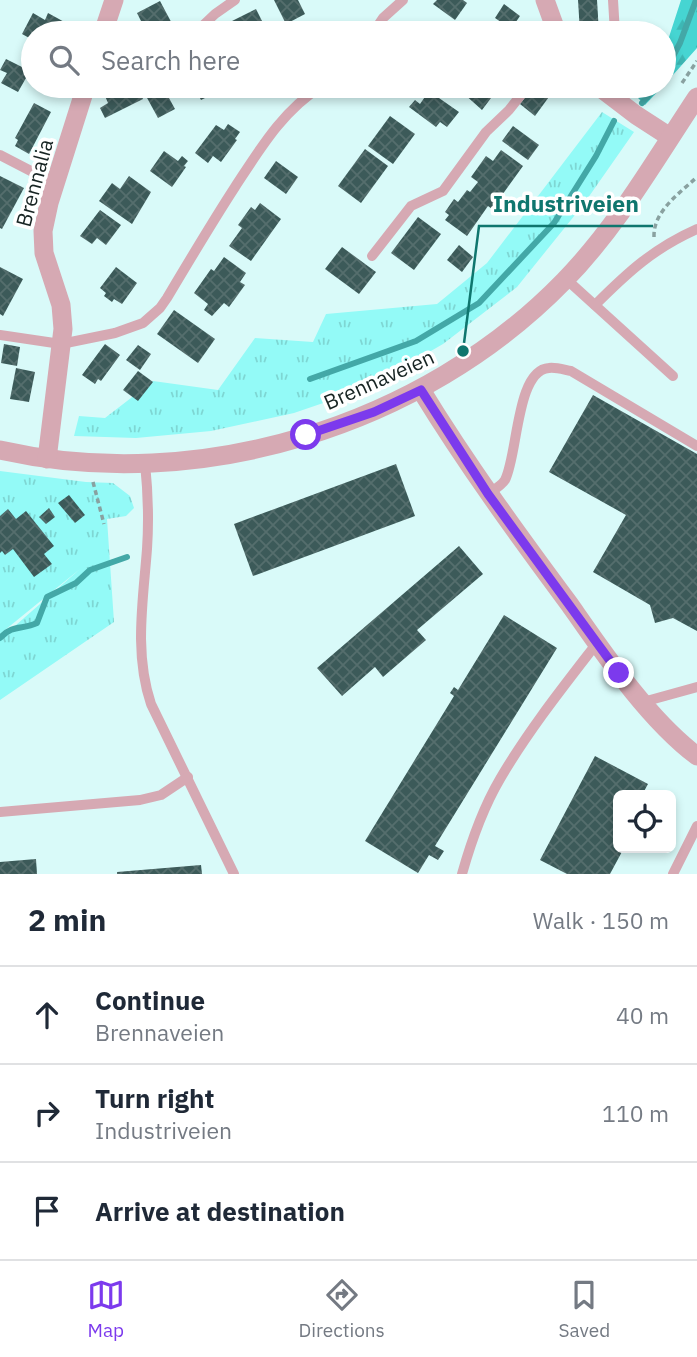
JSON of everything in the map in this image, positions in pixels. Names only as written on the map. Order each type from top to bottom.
[{"type":"street","points":[[107,21],[114,0]]},
{"type":"street","points":[[545,0],[553,21]]},
{"type":"street","name":"Brennaveien","points":[[0,450],[47,459],[90,463],[145,463],[204,458],[271,445],[342,424],[421,390],[483,350],[545,300],[566,279],[606,233],[697,97]]},
{"type":"street","name":"Brennalia","points":[[47,459],[63,329],[61,305],[42,242],[45,218],[82,98]]},
{"type":"street","points":[[613,98],[670,137]]},
{"type":"street","points":[[421,390],[488,494],[597,643],[643,702],[697,756]]},
{"type":"lane","points":[[208,21],[235,0]]},
{"type":"lane","points":[[381,21],[403,0]]},
{"type":"lane","points":[[614,0],[615,21]]},
{"type":"lane","points":[[0,335],[61,344],[133,328],[152,317],[167,298],[256,154],[282,119],[304,98]]},
{"type":"lane","points":[[372,256],[411,206],[443,191],[486,132],[518,98]]},
{"type":"lane","points":[[0,155],[56,184]]},
{"type":"lane","points":[[595,305],[657,249],[697,229]]},
{"type":"lane","points":[[566,279],[673,376]]},
{"type":"lane","points":[[488,494],[504,482],[513,456],[522,397],[538,373],[548,368],[571,371],[697,446]]},
{"type":"lane","points":[[145,463],[149,518],[141,611],[141,664],[151,704],[234,874]]},
{"type":"lane","points":[[462,874],[484,811],[499,780],[525,740],[597,643]]},
{"type":"lane","points":[[643,702],[697,687]]},
{"type":"lane","points":[[0,812],[140,800],[161,795],[188,777]]},
{"type":"lane","points":[[673,874],[697,826]]},
{"type":"path","points":[[657,249],[654,233],[659,217],[697,177]]},
{"type":"path","points":[[90,463],[104,524]]},
{"type":"green space","points":[[681,0],[697,0],[697,48],[676,72],[676,21]]},
{"type":"green space","points":[[638,98],[652,98],[645,105]]},
{"type":"green space","points":[[602,112],[634,132],[583,205],[517,287],[443,344],[367,388],[294,413],[211,431],[136,438],[74,436],[79,416],[105,418],[153,381],[218,390],[255,338],[313,342],[326,314],[437,304],[487,263]]},
{"type":"green space","points":[[0,471],[113,483],[130,496],[134,508],[126,516],[107,519],[114,622],[0,700],[0,639],[80,569],[0,634]]},
{"type":"building","points":[[274,0],[298,0],[305,14],[292,21],[284,21]]},
{"type":"building","points":[[437,0],[463,0],[467,3],[455,20],[433,4]]},
{"type":"building","points":[[578,0],[597,0],[598,21],[579,21]]},
{"type":"building","points":[[160,1],[171,21],[141,21],[137,13]]},
{"type":"building","points":[[504,4],[520,16],[517,21],[499,21],[495,18]]},
{"type":"building","points":[[256,9],[262,21],[232,21]]},
{"type":"building","points":[[33,13],[45,20],[48,13],[63,21],[29,21]]},
{"type":"building","points":[[6,59],[21,66],[21,87],[18,92],[1,83],[7,73],[0,70]]},
{"type":"building","points":[[106,98],[143,99],[105,118],[100,108],[108,103]]},
{"type":"building","points":[[147,98],[169,98],[175,109],[158,118]]},
{"type":"building","points":[[424,98],[439,98],[459,112],[447,127],[440,122],[436,127],[409,107],[415,100],[420,104]]},
{"type":"building","points":[[469,98],[491,98],[482,110]]},
{"type":"building","points":[[525,98],[548,98],[535,116],[520,104]]},
{"type":"building","points":[[34,103],[51,112],[29,154],[15,146],[18,140],[15,138]]},
{"type":"building","points":[[390,116],[415,134],[393,164],[368,146]]},
{"type":"building","points":[[228,124],[240,132],[221,162],[213,156],[208,163],[195,153],[216,125],[224,130]]},
{"type":"building","points":[[513,126],[539,145],[528,160],[502,141]]},
{"type":"building","points":[[365,149],[388,166],[361,203],[338,186]]},
{"type":"building","points":[[501,150],[523,166],[492,209],[488,206],[467,236],[445,220],[449,215],[445,212],[454,199],[458,202],[467,190],[470,192],[478,182],[471,177],[486,156],[493,161]]},
{"type":"building","points":[[164,151],[178,161],[182,156],[188,161],[172,187],[150,171]]},
{"type":"building","points":[[276,161],[298,177],[286,194],[264,178]]},
{"type":"building","points":[[0,176],[24,188],[2,229],[0,228]]},
{"type":"building","points":[[129,176],[151,192],[132,224],[99,201],[112,183],[120,189]]},
{"type":"building","points":[[260,203],[281,219],[251,261],[229,246],[242,228],[238,225],[251,207],[255,210]]},
{"type":"building","points":[[100,210],[121,225],[106,245],[97,238],[92,244],[80,236]]},
{"type":"building","points":[[418,217],[441,234],[414,270],[391,253]]},
{"type":"building","points":[[459,245],[473,257],[462,272],[447,260]]},
{"type":"building","points":[[342,247],[376,272],[359,294],[325,269]]},
{"type":"building","points":[[224,257],[246,273],[240,282],[245,285],[229,307],[224,303],[212,316],[204,310],[208,304],[194,293],[211,269],[214,271]]},
{"type":"building","points":[[0,267],[23,279],[3,316],[0,314]]},
{"type":"building","points":[[116,267],[137,283],[122,304],[114,299],[112,302],[104,296],[106,293],[100,288]]},
{"type":"building","points":[[174,310],[215,339],[198,363],[157,334]]},
{"type":"building","points":[[4,344],[20,347],[17,366],[1,363]]},
{"type":"building","points":[[105,344],[120,355],[101,381],[98,379],[95,384],[82,375]]},
{"type":"building","points":[[138,345],[151,354],[140,370],[126,360]]},
{"type":"building","points":[[16,368],[35,372],[29,402],[10,399]]},
{"type":"building","points":[[138,371],[153,382],[138,401],[123,390]]},
{"type":"building","points":[[593,395],[697,454],[697,631],[673,618],[655,623],[650,605],[593,572],[626,515],[549,472]]},
{"type":"building","points":[[396,464],[415,516],[253,576],[234,524]]},
{"type":"building","points":[[69,495],[85,515],[75,523],[58,503]]},
{"type":"building","points":[[49,508],[55,517],[46,524],[39,517]]},
{"type":"building","points":[[8,509],[16,519],[26,511],[54,546],[44,554],[52,564],[34,577],[13,549],[5,555],[2,551],[0,553],[0,516]]},
{"type":"building","points":[[459,546],[483,574],[417,630],[426,640],[383,677],[375,667],[342,696],[317,668]]},
{"type":"building","points":[[504,615],[557,648],[435,846],[444,851],[438,860],[429,855],[418,873],[365,841],[454,696],[450,693],[454,687],[458,690]]},
{"type":"building","points":[[595,756],[648,784],[645,790],[613,790],[613,853],[621,853],[610,874],[567,874],[540,860]]},
{"type":"building","points":[[36,859],[37,874],[0,874],[0,862]]},
{"type":"building","points":[[201,865],[202,874],[117,874],[117,872]]},
{"type":"waterway","points":[[676,50],[696,0]]},
{"type":"waterway","points":[[642,103],[646,98]]},
{"type":"waterway","points":[[310,379],[416,341],[479,303],[554,223],[596,156],[614,121]]},
{"type":"waterway","points":[[0,638],[13,629],[37,623],[47,597],[76,583],[90,570],[127,557]]},
{"type":"place","name":"Industriveien","points":[[463,351]]},
{"type":"route","points":[[306,435],[374,412],[421,390],[488,494],[619,673]]}]
